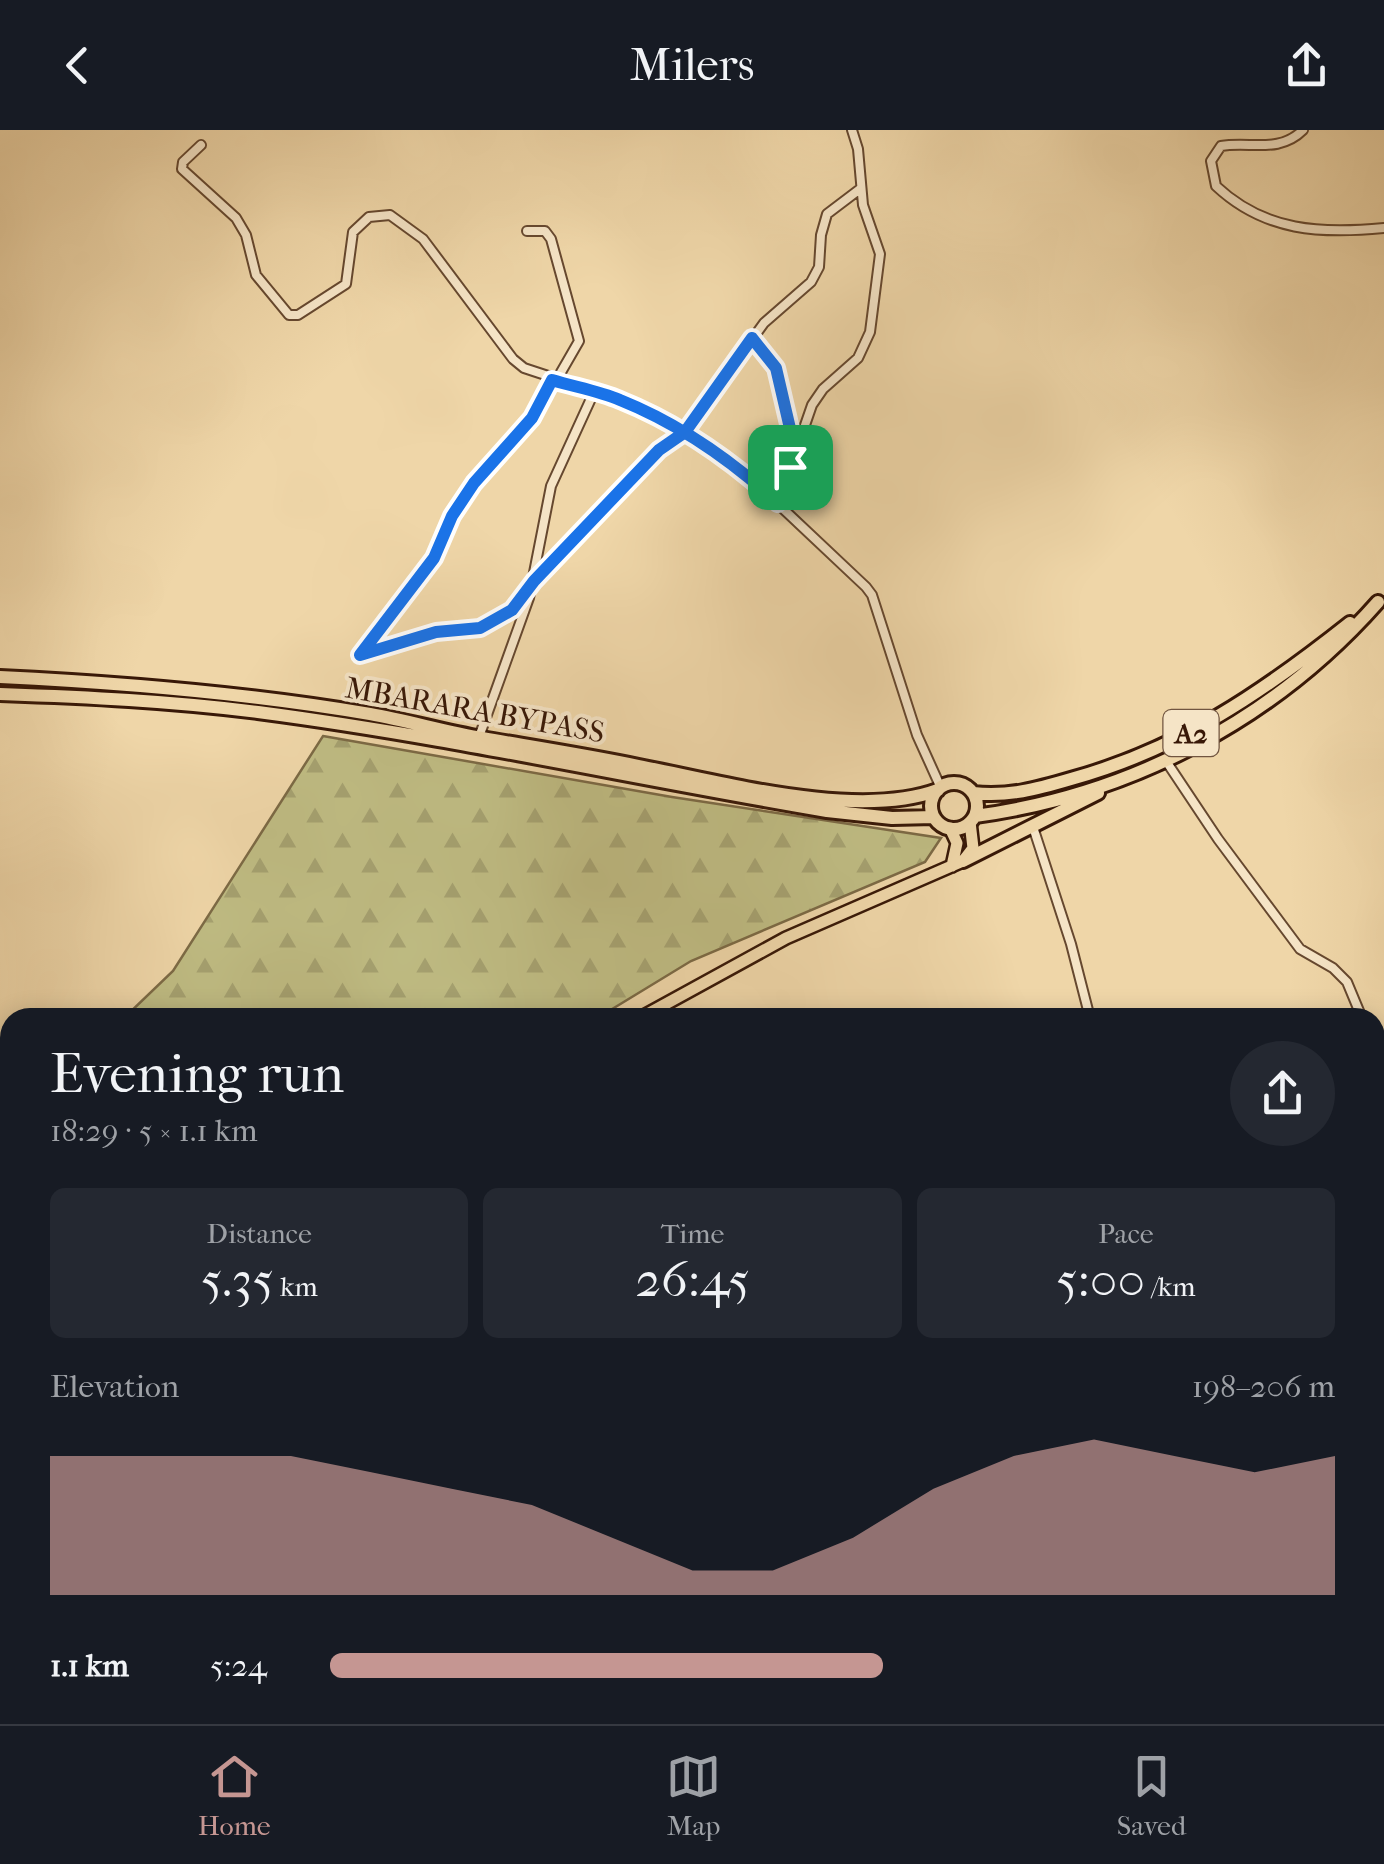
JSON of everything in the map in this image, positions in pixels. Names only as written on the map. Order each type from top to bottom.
[{"type":"highway","name":"A2","points":[[940,789],[956,784],[973,793],[1009,794],[1085,776],[1189,734],[1292,669],[1381,600]]},
{"type":"highway","name":"A2","points":[[950,828],[961,828],[972,819],[1055,800],[1166,761],[1255,712],[1290,687],[1322,662],[1381,600]]},
{"type":"highway","name":"MBARARA BYPASS","points":[[0,677],[157,686],[372,714],[479,737],[823,798],[882,800],[923,796],[940,789]]},
{"type":"highway","name":"MBARARA BYPASS","points":[[0,694],[136,700],[256,712],[827,810],[892,818],[934,817]]},
{"type":"highway","name":"A2","points":[[957,864],[1060,814],[1116,781]]},
{"type":"highway","points":[[940,789],[932,803],[934,817],[950,828]]},
{"type":"highway","points":[[972,819],[977,804],[973,793]]},
{"type":"highway","points":[[1055,800],[1062,808],[1060,814]]},
{"type":"main road","points":[[957,864],[973,848],[972,819]]},
{"type":"main road","points":[[950,828],[957,843],[957,864]]},
{"type":"main road","name":"A2","points":[[658,1008],[786,938],[957,864]]},
{"type":"street","points":[[778,503],[812,405],[858,358],[870,332],[880,254],[860,190],[858,149],[852,130]]},
{"type":"street","points":[[1303,130],[1293,140],[1276,145],[1221,146],[1211,160],[1216,186],[1272,221],[1298,230],[1384,228]]},
{"type":"street","points":[[201,146],[183,162],[182,169],[236,218],[249,244],[256,276],[284,312],[298,315],[346,284],[352,232],[369,216],[390,215],[423,239],[513,360],[552,380],[652,413],[744,472],[872,595],[917,735],[940,789]]},
{"type":"street","points":[[527,231],[545,232],[551,238],[578,342],[532,418],[474,483],[452,516],[434,558],[360,655],[436,632],[480,628],[512,610],[534,581],[659,450],[685,432],[752,338],[781,306],[811,282],[819,267],[827,214],[860,190]]},
{"type":"street","points":[[752,338],[776,368],[792,437],[790,467]]},
{"type":"street","points":[[479,737],[534,581],[551,486],[594,392]]},
{"type":"street","points":[[1166,761],[1300,949],[1347,982],[1358,1008]]},
{"type":"street","points":[[1033,827],[1072,944],[1088,1008]]},
{"type":"green space","points":[[323,736],[672,797],[941,838],[925,862],[691,961],[614,1008],[134,1008],[173,971]]},
{"type":"route","points":[[790,467],[778,503],[744,472],[685,432],[652,413],[552,380],[532,418],[474,483],[452,516],[434,558],[360,655],[436,632],[480,628],[512,610],[534,581],[659,450],[685,432],[752,338],[776,368],[792,437],[790,467]]}]
